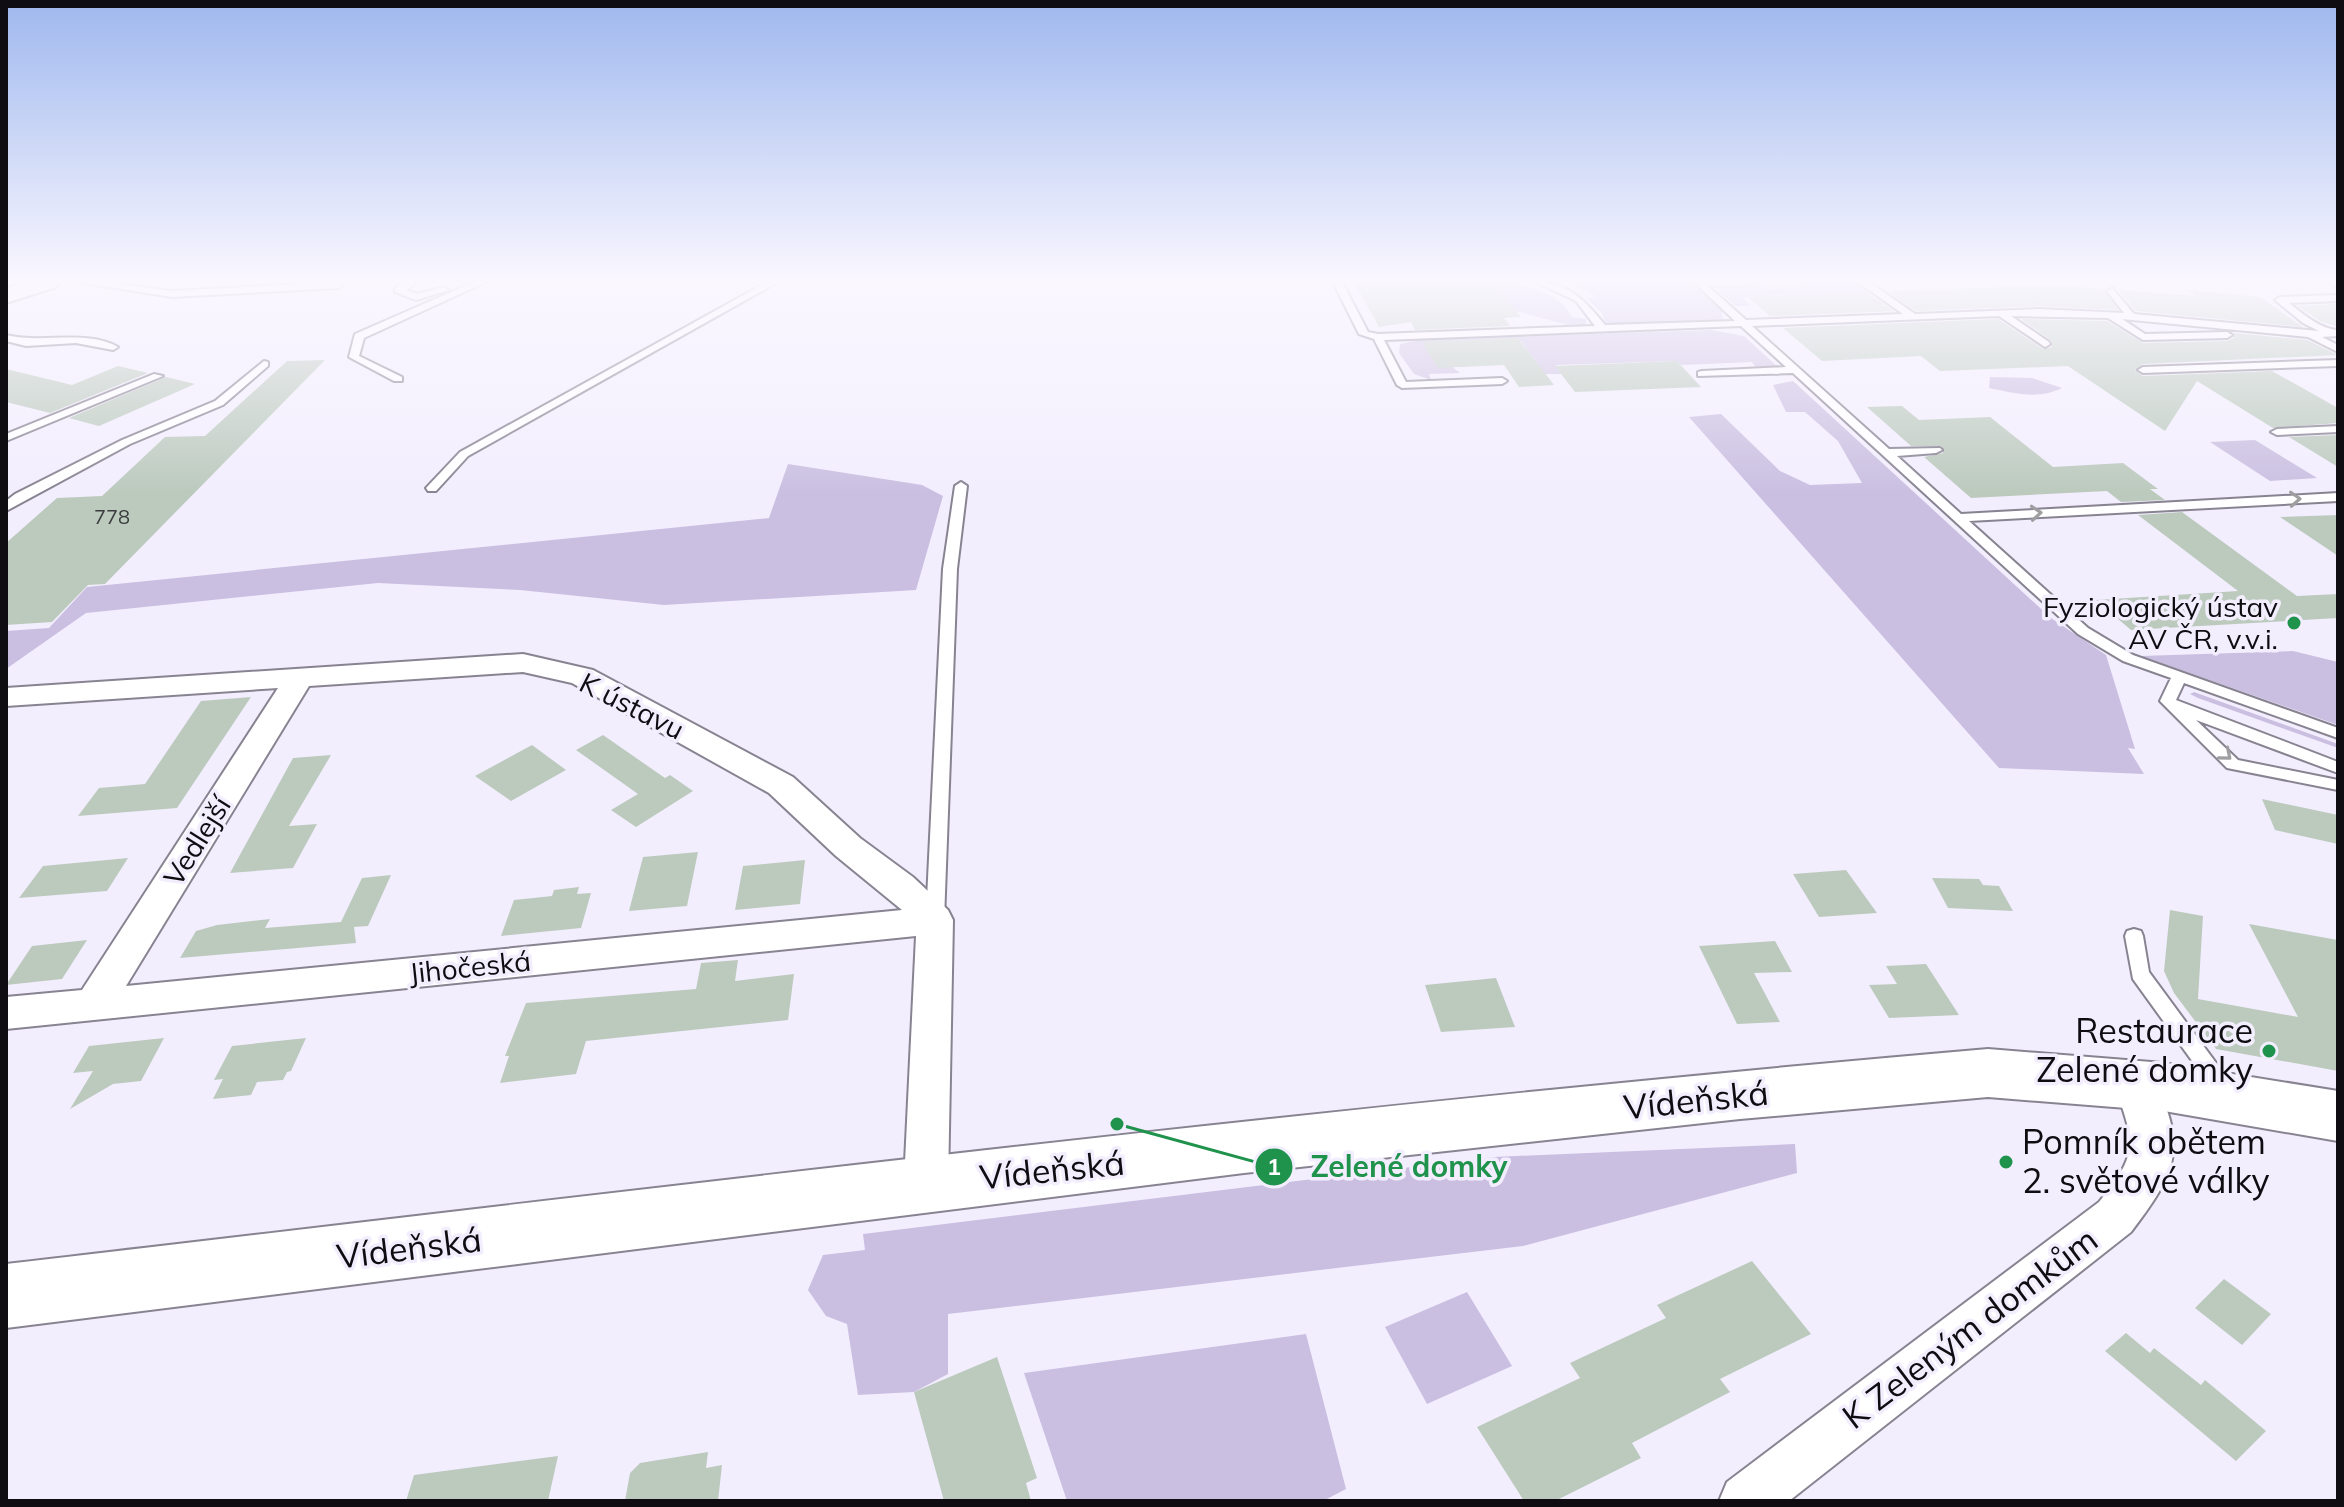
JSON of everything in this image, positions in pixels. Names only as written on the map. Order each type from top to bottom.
[{"type":"main road","name":"Vídeňská","points":[[6,1296],[801,1201],[926,1183],[1504,1119],[1988,1073],[2056,1075],[2135,1083],[2338,1116]]},
{"type":"street","name":"K ústavu","points":[[6,697],[523,663],[582,676],[781,785],[848,847],[900,886],[935,920]]},
{"type":"street","name":"Vedlejší","points":[[94,1004],[300,677]]},
{"type":"street","name":"Jihočeská","points":[[6,1013],[935,920]]},
{"type":"street","points":[[926,1183],[935,920]]},
{"type":"street","name":"K Zeleným domkům","points":[[1746,1501],[2115,1217],[2145,1179],[2154,1139],[2135,1083]]},
{"type":"lane","points":[[355,352],[354,357],[398,379]]},
{"type":"lane","points":[[432,488],[464,454],[647,352]]},
{"type":"lane","points":[[1386,352],[1402,385],[1502,381]]},
{"type":"lane","points":[[1776,352],[2083,631],[2128,658],[2338,733]]},
{"type":"lane","points":[[2143,370],[2338,363]]},
{"type":"lane","points":[[6,507],[19,497],[126,442],[219,403],[264,364]]},
{"type":"lane","points":[[1702,374],[1796,370]]},
{"type":"lane","points":[[6,438],[158,376]]},
{"type":"lane","points":[[2277,432],[2338,429]]},
{"type":"lane","points":[[1886,453],[1936,450]]},
{"type":"lane","points":[[935,920],[950,569],[961,486]]},
{"type":"lane","points":[[1958,518],[2338,497]]},
{"type":"lane","points":[[2168,701],[2179,677]]},
{"type":"lane","points":[[2168,701],[2184,710],[2338,768]]},
{"type":"lane","points":[[2168,701],[2233,764],[2338,785]]},
{"type":"lane","points":[[2134,936],[2140,974],[2228,1096]]},
{"type":"shaded area","points":[[1434,352],[1460,373],[1429,374],[1431,380],[1414,374],[1399,353]]},
{"type":"shaded area","points":[[1529,352],[1762,352],[1779,368],[1757,369],[1752,362],[1681,365],[1677,361],[1556,365],[1562,374],[1541,374]]},
{"type":"shaded area","points":[[1990,377],[2032,378],[2062,388],[2035,395],[2017,393],[1989,388]]},
{"type":"shaded area","points":[[1793,381],[2051,618],[2106,655],[2135,749],[2128,748],[2144,774],[1999,768],[1689,417],[1721,414],[1780,471],[1810,485],[1862,483],[1838,441],[1805,412],[1786,412],[1773,385]]},
{"type":"shaded area","points":[[2255,440],[2317,478],[2270,481],[2210,442]]},
{"type":"shaded area","points":[[788,464],[922,485],[943,496],[916,590],[664,605],[520,590],[378,583],[86,613],[6,669],[6,631],[49,628],[87,587],[769,518]]},
{"type":"shaded area","points":[[2293,651],[2338,662],[2338,725],[2141,656]]},
{"type":"shaded area","points":[[2194,692],[2338,744],[2338,748],[2190,694]]},
{"type":"shaded area","points":[[1795,1144],[1797,1173],[1523,1246],[948,1314],[948,1374],[914,1392],[858,1395],[847,1324],[826,1316],[808,1290],[823,1255],[865,1250],[863,1234],[1494,1157]]},
{"type":"shaded area","points":[[1467,1292],[1512,1366],[1427,1404],[1385,1327]]},
{"type":"shaded area","points":[[1306,1334],[1346,1489],[1323,1501],[1067,1501],[1024,1373]]},
{"type":"building","points":[[1428,352],[1529,352],[1554,385],[1519,387],[1504,365],[1438,368]]},
{"type":"building","points":[[1812,352],[2332,352],[2338,355],[2143,364],[2135,371],[2143,376],[2272,371],[2338,408],[2338,423],[2273,428],[2197,381],[2165,431],[2068,366],[1940,371],[1921,356],[1822,361]]},
{"type":"building","points":[[325,360],[105,584],[88,585],[52,622],[6,625],[6,543],[57,498],[102,496],[165,437],[205,436],[287,361]]},
{"type":"building","points":[[1677,361],[1701,387],[1575,392],[1555,366]]},
{"type":"building","points":[[118,366],[148,373],[50,413],[6,402],[6,369],[72,385]]},
{"type":"building","points":[[166,377],[195,384],[99,426],[69,418]]},
{"type":"building","points":[[1902,406],[1919,420],[1990,417],[2053,467],[2123,463],[2158,489],[2150,489],[2165,500],[2121,502],[2107,491],[1971,498],[1924,457],[1943,453],[1942,446],[1911,446],[1867,407]]},
{"type":"building","points":[[2338,435],[2338,467],[2289,437]]},
{"type":"building","points":[[2182,512],[2297,596],[2338,594],[2338,618],[2131,630],[2096,600],[2238,591],[2138,515]]},
{"type":"building","points":[[2338,515],[2338,556],[2280,517]]},
{"type":"building","points":[[251,697],[177,808],[78,816],[99,788],[145,784],[201,701]]},
{"type":"building","points":[[603,735],[665,778],[670,775],[693,791],[636,827],[611,810],[638,794],[576,750]]},
{"type":"building","points":[[532,745],[566,770],[511,801],[475,776]]},
{"type":"building","points":[[331,755],[289,826],[317,824],[293,868],[230,873],[293,758]]},
{"type":"building","points":[[2262,799],[2338,815],[2338,844],[2275,830]]},
{"type":"building","points":[[698,852],[687,906],[629,911],[643,857]]},
{"type":"building","points":[[128,858],[107,891],[19,898],[43,866]]},
{"type":"building","points":[[805,860],[800,904],[735,910],[743,866]]},
{"type":"building","points":[[1846,870],[1877,913],[1819,917],[1793,874]]},
{"type":"building","points":[[391,875],[368,926],[354,927],[356,943],[180,958],[196,931],[217,925],[270,919],[265,928],[341,922],[362,878]]},
{"type":"building","points":[[1932,878],[1979,879],[1983,885],[1999,886],[2013,911],[1948,908]]},
{"type":"building","points":[[579,887],[577,894],[591,893],[581,928],[501,936],[514,900],[552,896],[554,890]]},
{"type":"building","points":[[2170,910],[2203,916],[2198,999],[2298,1017],[2249,924],[2338,940],[2338,1071],[2216,1049],[2174,993],[2164,971]]},
{"type":"building","points":[[87,940],[62,979],[6,985],[32,946]]},
{"type":"building","points":[[1775,941],[1792,972],[1754,973],[1780,1022],[1737,1024],[1699,946]]},
{"type":"building","points":[[738,960],[735,981],[794,974],[788,1020],[586,1041],[576,1074],[500,1083],[509,1056],[505,1056],[526,1003],[696,989],[701,963]]},
{"type":"building","points":[[1926,964],[1959,1015],[1889,1018],[1869,985],[1897,984],[1886,966]]},
{"type":"building","points":[[1496,978],[1515,1027],[1441,1032],[1425,985]]},
{"type":"building","points":[[164,1038],[141,1081],[113,1084],[70,1109],[93,1071],[73,1073],[89,1046]]},
{"type":"building","points":[[306,1038],[291,1071],[283,1080],[257,1082],[251,1095],[213,1099],[223,1079],[214,1080],[232,1046]]},
{"type":"building","points":[[1752,1261],[1811,1334],[1720,1379],[1730,1392],[1632,1443],[1641,1458],[1555,1501],[1524,1501],[1477,1427],[1580,1378],[1570,1363],[1666,1318],[1657,1305]]},
{"type":"building","points":[[2224,1279],[2271,1314],[2242,1345],[2195,1308]]},
{"type":"building","points":[[2126,1333],[2150,1353],[2154,1348],[2201,1385],[2205,1380],[2266,1431],[2236,1461],[2105,1351]]},
{"type":"building","points":[[997,1357],[1037,1478],[1026,1483],[1031,1501],[944,1501],[914,1392]]},
{"type":"building","points":[[708,1452],[706,1468],[722,1465],[718,1501],[625,1501],[630,1473],[640,1463]]},
{"type":"building","points":[[558,1456],[548,1501],[406,1501],[414,1475]]},
{"type":"place","name":"Fyziologický ústav AV ČR, v.v.i.","points":[[2294,623]]},
{"type":"place","name":"Restaurace Zelené domky","points":[[2269,1051]]},
{"type":"place","name":"Zelené domky","points":[[1117,1124]]},
{"type":"place","name":"Pomník obětem 2. světové války","points":[[2006,1162]]}]
